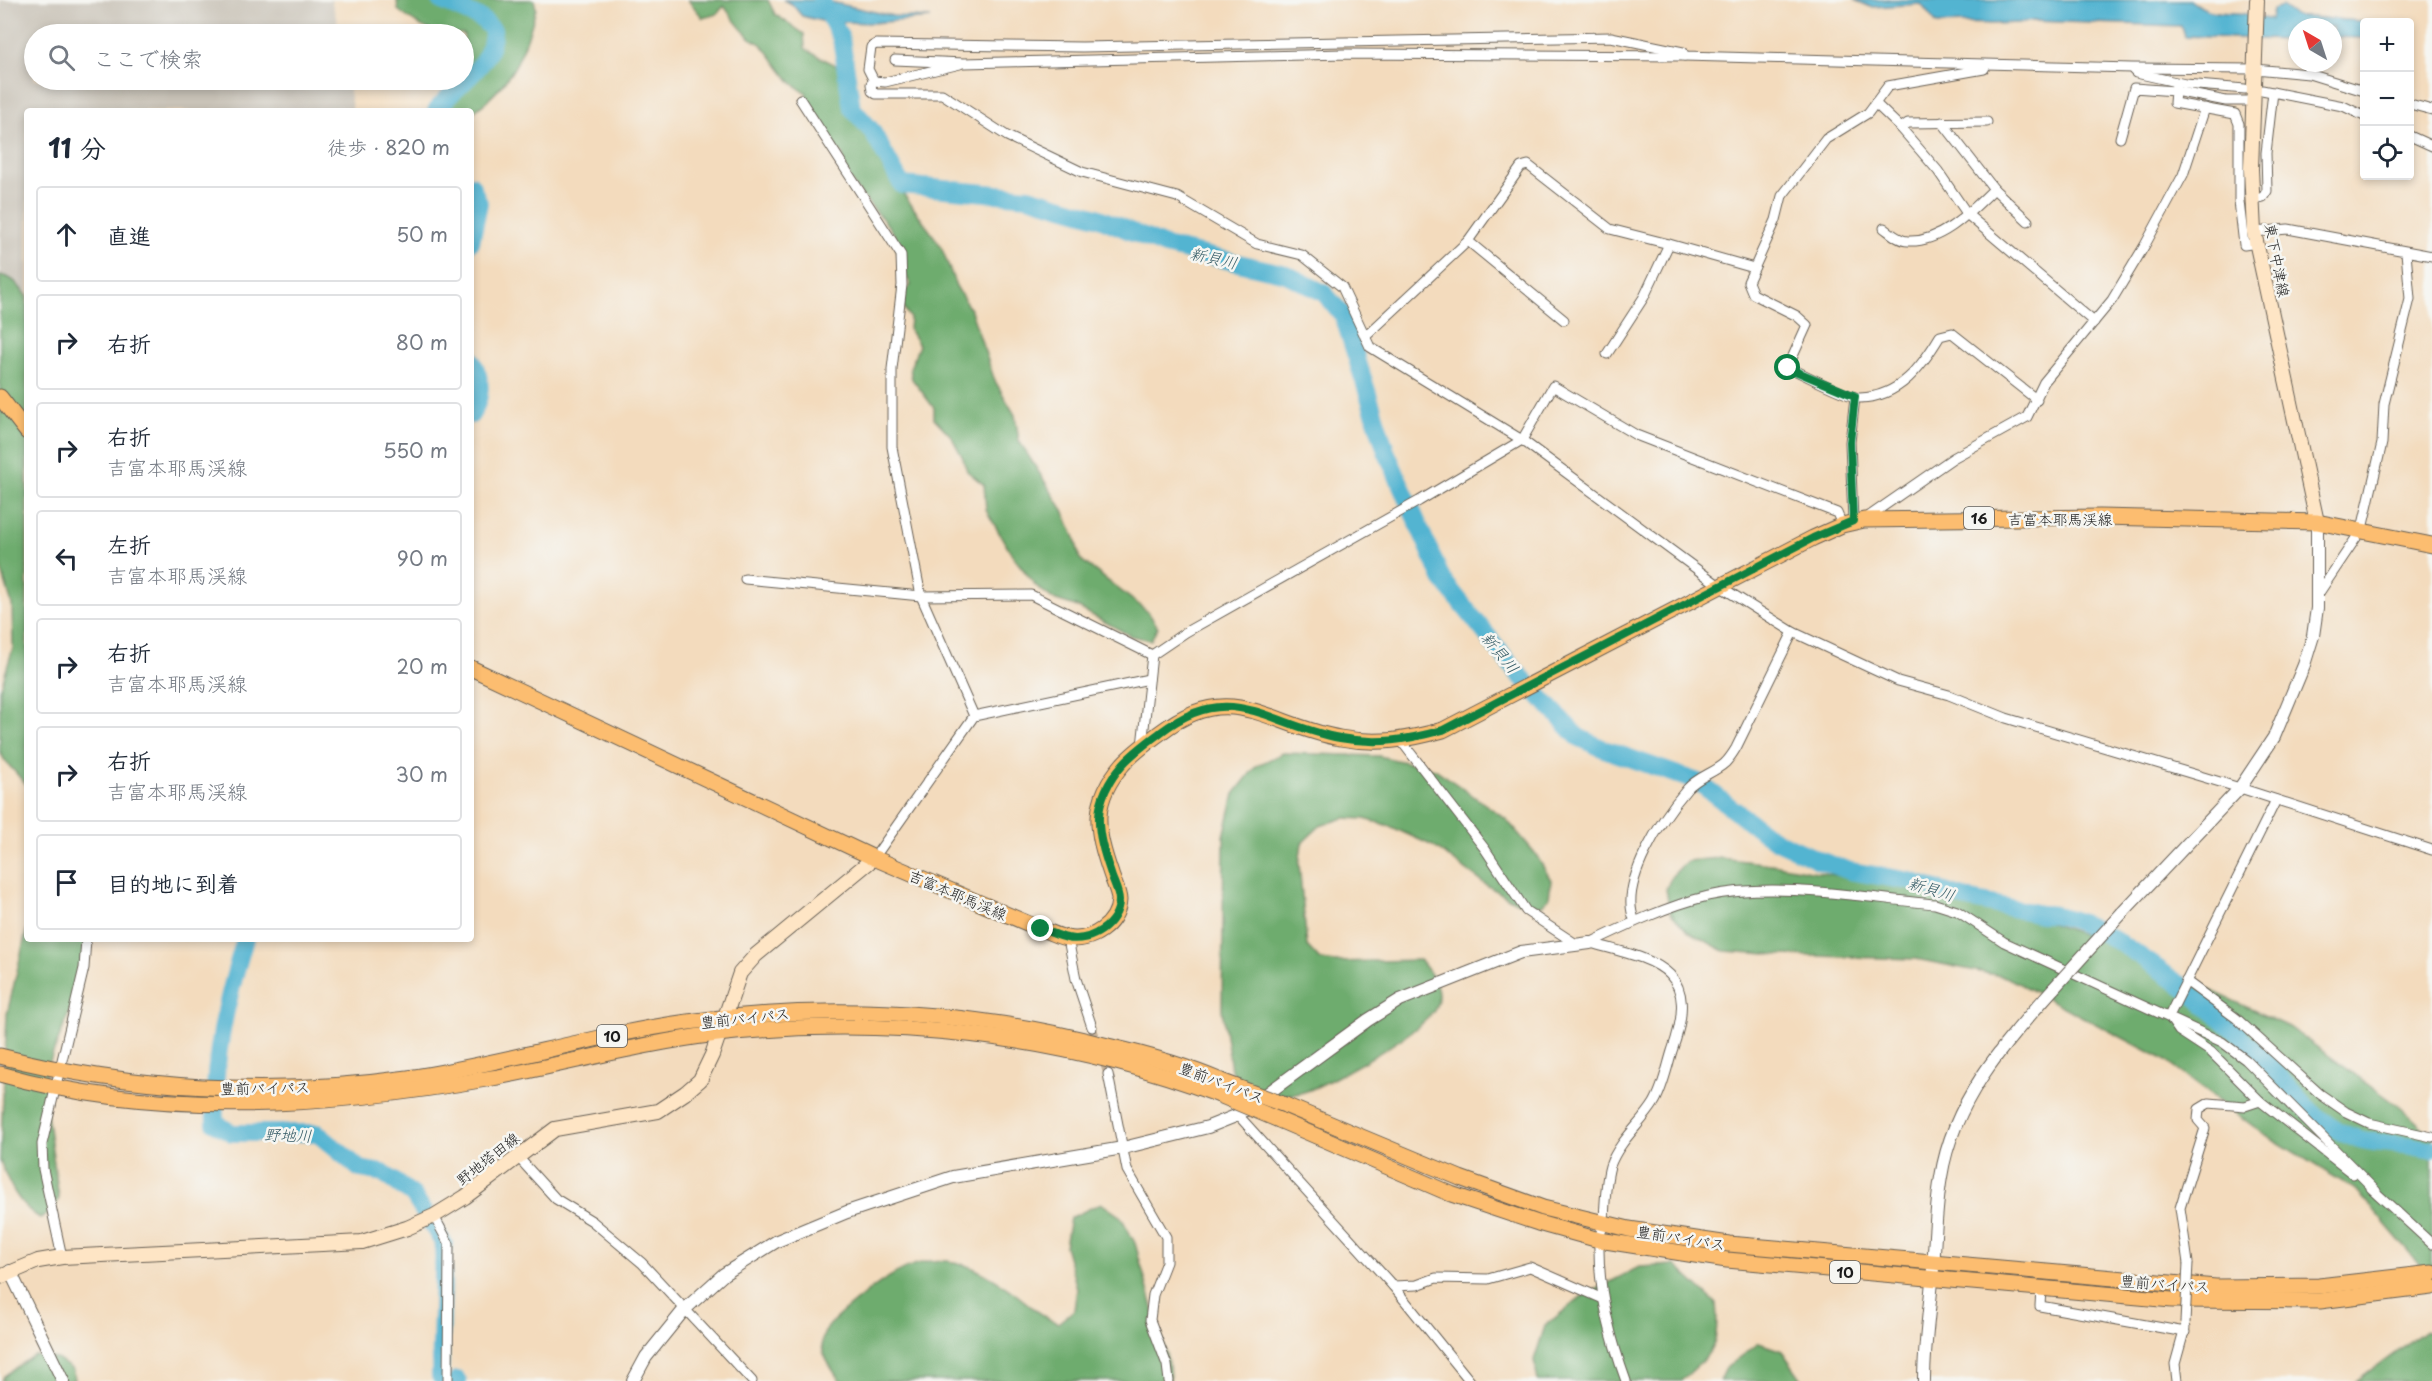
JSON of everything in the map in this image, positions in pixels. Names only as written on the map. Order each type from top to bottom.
[{"type":"main road","name":"東下中津線","points":[[2257,0],[2254,69],[2258,95],[2253,200],[2256,237],[2317,522]]},
{"type":"main road","points":[[0,397],[24,428]]},
{"type":"main road","name":"吉富本耶馬渓線","points":[[474,669],[874,858],[1068,939],[1093,935],[1114,918],[1119,899],[1099,838],[1098,812],[1103,792],[1123,764],[1179,718],[1199,709],[1219,705],[1245,709],[1339,738],[1402,742],[1443,730],[1853,522],[2100,517],[2317,522],[2362,529],[2432,545]]},
{"type":"main road","name":"野地塔田線","points":[[5,1274],[38,1261],[62,1257],[362,1242],[407,1228],[434,1216],[465,1197],[555,1129],[658,1111],[700,1080],[740,974],[756,955],[874,858]]},
{"type":"main road","name":"豊前バイパス","points":[[0,1056],[59,1070],[154,1084],[227,1089],[355,1084],[410,1078],[588,1041],[723,1018],[808,1011],[856,1011],[986,1020],[1063,1034],[1191,1068],[1219,1087]]},
{"type":"main road","name":"豊前バイパス","points":[[0,1074],[54,1086],[175,1101],[301,1102],[356,1098],[495,1077],[718,1034],[809,1027],[855,1027],[983,1035],[1071,1050],[1219,1087],[1282,1113],[1543,1208],[1604,1223],[1729,1244],[1932,1271],[2041,1289],[2172,1300],[2320,1301],[2432,1287]]},
{"type":"main road","name":"豊前バイパス","points":[[1282,1113],[1451,1194],[1538,1223],[1599,1240],[1727,1260],[2257,1288],[2319,1286],[2432,1273]]},
{"type":"street","points":[[874,81],[868,69],[871,46],[876,44],[1082,47],[1611,37],[1683,52],[1684,56]]},
{"type":"street","points":[[894,60],[964,63],[1344,54],[1684,56],[2254,69],[2309,74],[2360,90]]},
{"type":"street","points":[[874,81],[885,82],[964,63]]},
{"type":"street","points":[[1987,64],[1984,69],[1888,86],[1868,113],[1826,139],[1782,196],[1776,220],[1748,282],[1752,294],[1797,316],[1806,325],[1788,368],[1859,398],[1900,387],[1929,354],[1941,336],[1952,333],[2037,400]]},
{"type":"street","points":[[2132,68],[2136,73],[2226,101],[2273,92],[2343,106],[2360,114]]},
{"type":"street","points":[[874,81],[871,84],[872,91],[885,96],[942,94],[1007,136],[1082,172],[1177,197],[1257,244],[1302,255],[1342,287],[1370,347],[1522,440],[1721,587],[1793,632],[1898,681],[1949,695],[2006,718],[2240,788],[2432,850]]},
{"type":"street","points":[[2176,87],[2174,103],[2235,114],[2239,124],[2239,201],[2244,244],[2256,237],[2288,229],[2432,256]]},
{"type":"street","points":[[2120,138],[2134,88],[2245,89]]},
{"type":"street","points":[[2253,200],[2263,197],[2267,191],[2266,153],[2273,92]]},
{"type":"street","points":[[800,99],[901,255],[902,285],[892,369],[892,447],[921,596],[974,717]]},
{"type":"street","points":[[1875,103],[1901,128],[1938,171],[1968,215],[2094,322]]},
{"type":"street","points":[[2414,105],[2432,110]]},
{"type":"street","points":[[1853,522],[1953,458],[2027,417],[2044,382],[2112,300],[2183,175],[2205,108]]},
{"type":"street","points":[[1942,122],[1994,189],[2028,220]]},
{"type":"street","points":[[1901,128],[1908,123],[1987,122]]},
{"type":"street","points":[[2414,138],[2432,146]]},
{"type":"street","points":[[1365,337],[1468,242],[1521,167],[1528,165],[1610,229],[1754,268]]},
{"type":"street","points":[[1884,228],[1906,241],[1923,240],[1968,215],[1994,189]]},
{"type":"street","points":[[1468,242],[1564,320]]},
{"type":"street","points":[[1607,354],[1644,297],[1670,244]]},
{"type":"street","points":[[2317,597],[2362,529],[2382,443],[2384,404],[2410,299],[2406,252]]},
{"type":"street","points":[[1142,748],[1152,655],[1185,632],[1419,501],[1522,440],[1553,386],[1635,435],[1837,513],[1853,522]]},
{"type":"street","points":[[1853,522],[1850,442],[1855,396]]},
{"type":"street","points":[[1924,1381],[1924,1346],[1941,1176],[1953,1130],[1977,1083],[1999,1049],[2122,912],[2240,788],[2274,737],[2304,665],[2313,636],[2317,597],[2317,522]]},
{"type":"street","points":[[745,579],[921,596],[1031,595],[1152,655]]},
{"type":"street","points":[[1635,921],[1629,910],[1629,899],[1645,852],[1688,788],[1725,764],[1736,748],[1793,632]]},
{"type":"street","points":[[874,858],[974,717],[1149,679]]},
{"type":"street","points":[[1402,742],[1485,849],[1526,911],[1576,945]]},
{"type":"street","points":[[2169,1016],[2276,800]]},
{"type":"street","points":[[633,1381],[646,1357],[684,1310],[724,1274],[777,1241],[847,1212],[953,1177],[1123,1148],[1178,1136],[1238,1115],[1368,1020],[1400,1000],[1521,952],[1590,943],[1635,921],[1709,896],[1755,890],[1935,904],[1957,911],[2004,942],[2222,1042],[2246,1060],[2432,1244]]},
{"type":"street","points":[[1068,939],[1076,979],[1092,1027]]},
{"type":"street","points":[[62,1257],[43,1169],[42,1144],[84,968],[86,942]]},
{"type":"street","points":[[1590,943],[1655,962],[1668,971],[1679,986],[1682,1010],[1677,1038],[1655,1102],[1627,1136],[1611,1166],[1605,1195],[1604,1223],[1599,1240],[1603,1299],[1614,1346],[1626,1381]]},
{"type":"street","points":[[2186,981],[2236,1018],[2320,1094],[2346,1112],[2369,1123],[2432,1137]]},
{"type":"street","points":[[2169,1016],[2179,1031],[2211,1052],[2260,1101],[2376,1191]]},
{"type":"street","points":[[1108,1074],[1127,1170],[1166,1237],[1166,1262],[1153,1295],[1150,1320],[1167,1365],[1168,1381]]},
{"type":"street","points":[[2177,1381],[2175,1364],[2185,1327],[2188,1263],[2180,1208],[2205,1128],[2198,1120],[2199,1109],[2209,1103],[2246,1106],[2260,1101]]},
{"type":"street","points":[[1238,1115],[1393,1286],[1470,1381]]},
{"type":"street","points":[[517,1156],[556,1199],[592,1221],[642,1263],[752,1381]]},
{"type":"street","points":[[434,1216],[449,1244],[448,1381]]},
{"type":"street","points":[[1393,1286],[1417,1285],[1436,1278],[1488,1279],[1530,1267],[1603,1299]]},
{"type":"street","points":[[5,1274],[63,1381]]},
{"type":"street","points":[[2041,1289],[2040,1305],[2185,1327]]},
{"type":"shaded area","points":[[0,0],[331,0],[338,24],[24,24],[24,90],[350,90],[352,108],[24,108],[24,319],[0,320]]},
{"type":"green space","points":[[397,0],[534,0],[536,8],[527,40],[514,68],[496,92],[474,112],[474,108],[452,108],[448,103],[452,90],[474,90],[474,24],[418,24],[398,10]]},
{"type":"green space","points":[[688,0],[768,0],[775,14],[804,34],[805,48],[838,66],[844,72],[848,88],[844,100],[850,113],[866,131],[902,192],[941,246],[956,286],[971,311],[995,381],[1015,415],[1019,441],[1063,510],[1075,538],[1080,559],[1148,612],[1158,627],[1151,640],[1131,636],[1075,606],[1053,599],[1036,586],[1012,555],[986,510],[984,485],[967,471],[951,436],[934,418],[934,408],[912,379],[910,368],[919,345],[909,329],[910,318],[903,306],[902,293],[911,285],[900,262],[895,236],[855,187],[844,166],[843,155],[825,137],[822,121],[810,110],[805,99],[807,93],[793,84],[763,46],[744,32],[724,6],[717,14],[703,18]]},
{"type":"green space","points":[[0,276],[5,276],[19,286],[24,293],[24,782],[0,752],[0,690],[13,648],[12,605],[0,565]]},
{"type":"green space","points":[[1283,753],[1379,756],[1435,769],[1506,819],[1535,853],[1551,880],[1549,898],[1541,906],[1516,902],[1488,886],[1433,846],[1387,825],[1364,819],[1344,818],[1320,826],[1302,843],[1299,864],[1307,946],[1320,960],[1335,962],[1420,960],[1435,983],[1437,1002],[1435,1009],[1414,1030],[1376,1055],[1319,1086],[1301,1093],[1251,1096],[1231,1070],[1222,1009],[1224,836],[1234,794],[1256,766]]},
{"type":"green space","points":[[1719,858],[1771,864],[1984,901],[2112,944],[2289,1027],[2400,1107],[2432,1136],[2432,1279],[2356,1190],[2261,1132],[2163,1059],[2006,977],[1916,959],[1724,951],[1687,931],[1670,912],[1666,889],[1672,876],[1687,861]]},
{"type":"green space","points":[[24,941],[86,942],[73,1003],[46,1071],[45,1100],[59,1198],[53,1212],[40,1218],[20,1200],[0,1161],[7,1014]]},
{"type":"green space","points":[[1101,1203],[1121,1217],[1135,1243],[1169,1365],[1170,1381],[840,1381],[827,1361],[822,1345],[823,1337],[833,1321],[885,1280],[904,1269],[923,1262],[942,1261],[963,1264],[985,1274],[1045,1317],[1058,1323],[1074,1310],[1077,1288],[1065,1246],[1070,1218]]},
{"type":"green space","points":[[1675,1265],[1716,1303],[1717,1318],[1717,1330],[1712,1348],[1681,1381],[1538,1381],[1534,1360],[1545,1326],[1581,1297],[1639,1267]]},
{"type":"green space","points":[[2425,1330],[2432,1334],[2432,1381],[2356,1381]]},
{"type":"green space","points":[[1759,1343],[1782,1351],[1803,1381],[1720,1381],[1726,1368]]},
{"type":"green space","points":[[34,1355],[57,1359],[73,1370],[74,1381],[1,1381],[4,1376]]},
{"type":"water","points":[[783,0],[822,0],[893,16],[931,18],[872,23],[843,22],[845,47],[840,48],[829,23],[802,16],[792,4]]},
{"type":"water","points":[[1854,0],[2190,0],[2212,11],[2245,14],[2271,20],[2273,9],[2282,6],[2296,16],[2321,18],[2288,18],[2287,40],[2184,36],[2181,26],[2033,21],[2009,24],[1937,24],[1921,4],[1871,7]]},
{"type":"water","points":[[2342,20],[2360,21],[2360,38],[2342,37]]},
{"type":"waterway","name":"野地川","points":[[440,0],[482,19],[493,30],[492,43],[487,54],[474,72]]},
{"type":"waterway","name":"新貝川","points":[[821,0],[841,38],[852,108],[872,131],[902,185],[1028,197],[1097,217],[1165,246],[1286,274],[1324,293],[1343,315],[1386,451],[1442,579],[1515,670],[1578,737],[1604,749],[1698,782],[1771,838],[1819,860],[1850,871],[1910,881],[1967,899],[2065,917],[2093,929],[2155,966],[2214,1013],[2268,1063],[2309,1109],[2333,1128],[2361,1140],[2432,1149]]},
{"type":"waterway","name":"野地川","points":[[438,108],[455,90]]},
{"type":"waterway","name":"野地川","points":[[474,192],[479,203],[474,227]]},
{"type":"waterway","name":"野地川","points":[[474,366],[480,387],[474,410]]},
{"type":"waterway","name":"野地川","points":[[244,942],[232,984],[218,1053],[215,1123],[232,1133],[317,1133],[360,1169],[383,1173],[413,1195],[444,1244],[440,1376]]},
{"type":"tunnel","points":[[1092,1027],[1108,1074]]},
{"type":"route","points":[[1041,929],[1068,939],[1086,938],[1100,932],[1114,918],[1119,899],[1099,838],[1098,812],[1103,792],[1123,764],[1179,718],[1199,709],[1219,705],[1245,709],[1339,738],[1402,742],[1443,730],[1813,538],[1853,521],[1850,442],[1855,396],[1788,368]]}]
